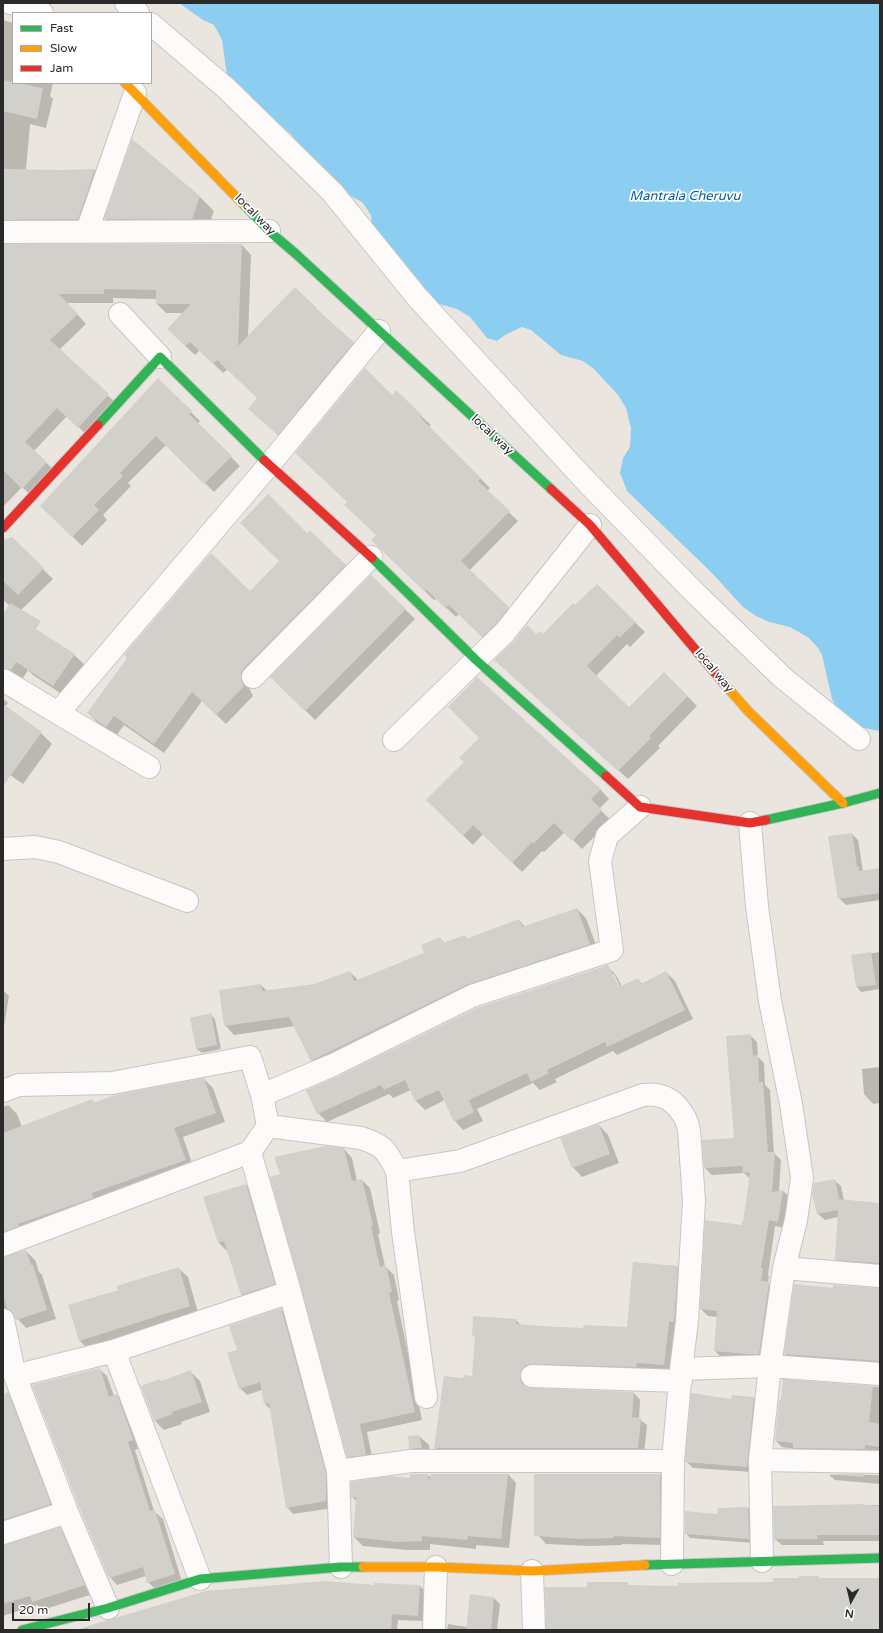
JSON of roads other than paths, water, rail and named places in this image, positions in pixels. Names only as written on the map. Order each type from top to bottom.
[{"type":"street","points":[[10,3],[40,12]]},
{"type":"street","points":[[126,3],[137,12]]},
{"type":"street","points":[[152,25],[227,89],[332,192],[417,297],[585,480],[694,592],[783,678],[859,739]]},
{"type":"street","points":[[87,231],[130,88]]},
{"type":"street","name":"local way","points":[[130,88],[269,231],[296,254],[590,525],[748,711],[843,803]]},
{"type":"street","points":[[3,232],[269,231]]},
{"type":"street","points":[[120,314],[160,357],[269,466],[371,557],[476,660],[640,807],[750,823],[843,803],[880,793]]},
{"type":"street","points":[[58,713],[269,466],[378,330]]},
{"type":"street","points":[[3,528],[160,357]]},
{"type":"street","points":[[394,740],[505,632],[590,525]]},
{"type":"street","points":[[253,677],[371,557]]},
{"type":"street","points":[[3,680],[149,767]]},
{"type":"street","points":[[262,1095],[333,1065],[472,996],[612,950],[600,861],[607,836],[640,807]]},
{"type":"street","points":[[750,823],[757,906],[770,1001],[790,1104],[802,1178],[796,1220],[784,1268],[770,1366],[760,1460],[762,1561]]},
{"type":"street","points":[[3,849],[35,847],[59,852],[186,901]]},
{"type":"street","points":[[3,1091],[19,1085],[112,1083],[250,1058],[262,1095],[268,1126],[250,1152],[3,1245]]},
{"type":"street","points":[[397,1172],[460,1161],[643,1095],[657,1095],[671,1100],[681,1110],[687,1122],[694,1201],[686,1321],[673,1461],[672,1564]]},
{"type":"street","points":[[268,1126],[361,1138],[380,1145],[386,1151],[397,1172],[403,1232],[426,1397]]},
{"type":"street","points":[[250,1152],[290,1292],[338,1471],[341,1567]]},
{"type":"street","points":[[784,1268],[880,1276]]},
{"type":"street","points":[[15,1376],[114,1351],[290,1292]]},
{"type":"street","points":[[3,1320],[15,1376],[67,1512],[108,1608]]},
{"type":"street","points":[[114,1351],[200,1580]]},
{"type":"street","points":[[532,1376],[681,1375],[770,1366],[880,1374]]},
{"type":"street","points":[[760,1460],[880,1462]]},
{"type":"street","points":[[338,1471],[411,1461],[673,1461]]},
{"type":"street","points":[[3,1533],[67,1512]]},
{"type":"street","points":[[22,1630],[108,1608],[200,1580],[341,1567],[436,1567],[532,1570],[880,1558]]},
{"type":"street","points":[[434,1630],[436,1567]]},
{"type":"street","points":[[532,1570],[534,1630]]},
{"type":"water","name":"Mantrala Cheruvu","points":[[179,3],[880,3],[880,731],[858,727],[842,719],[832,699],[822,655],[809,638],[790,627],[769,622],[756,616],[743,607],[712,573],[627,491],[620,473],[623,458],[630,447],[631,428],[626,408],[618,395],[594,369],[583,361],[561,355],[531,330],[522,327],[505,335],[497,341],[487,338],[470,317],[457,309],[439,304],[424,296],[372,229],[371,215],[362,202],[346,194],[325,178],[291,134],[235,85],[227,75],[222,40],[214,25],[203,20]]}]
